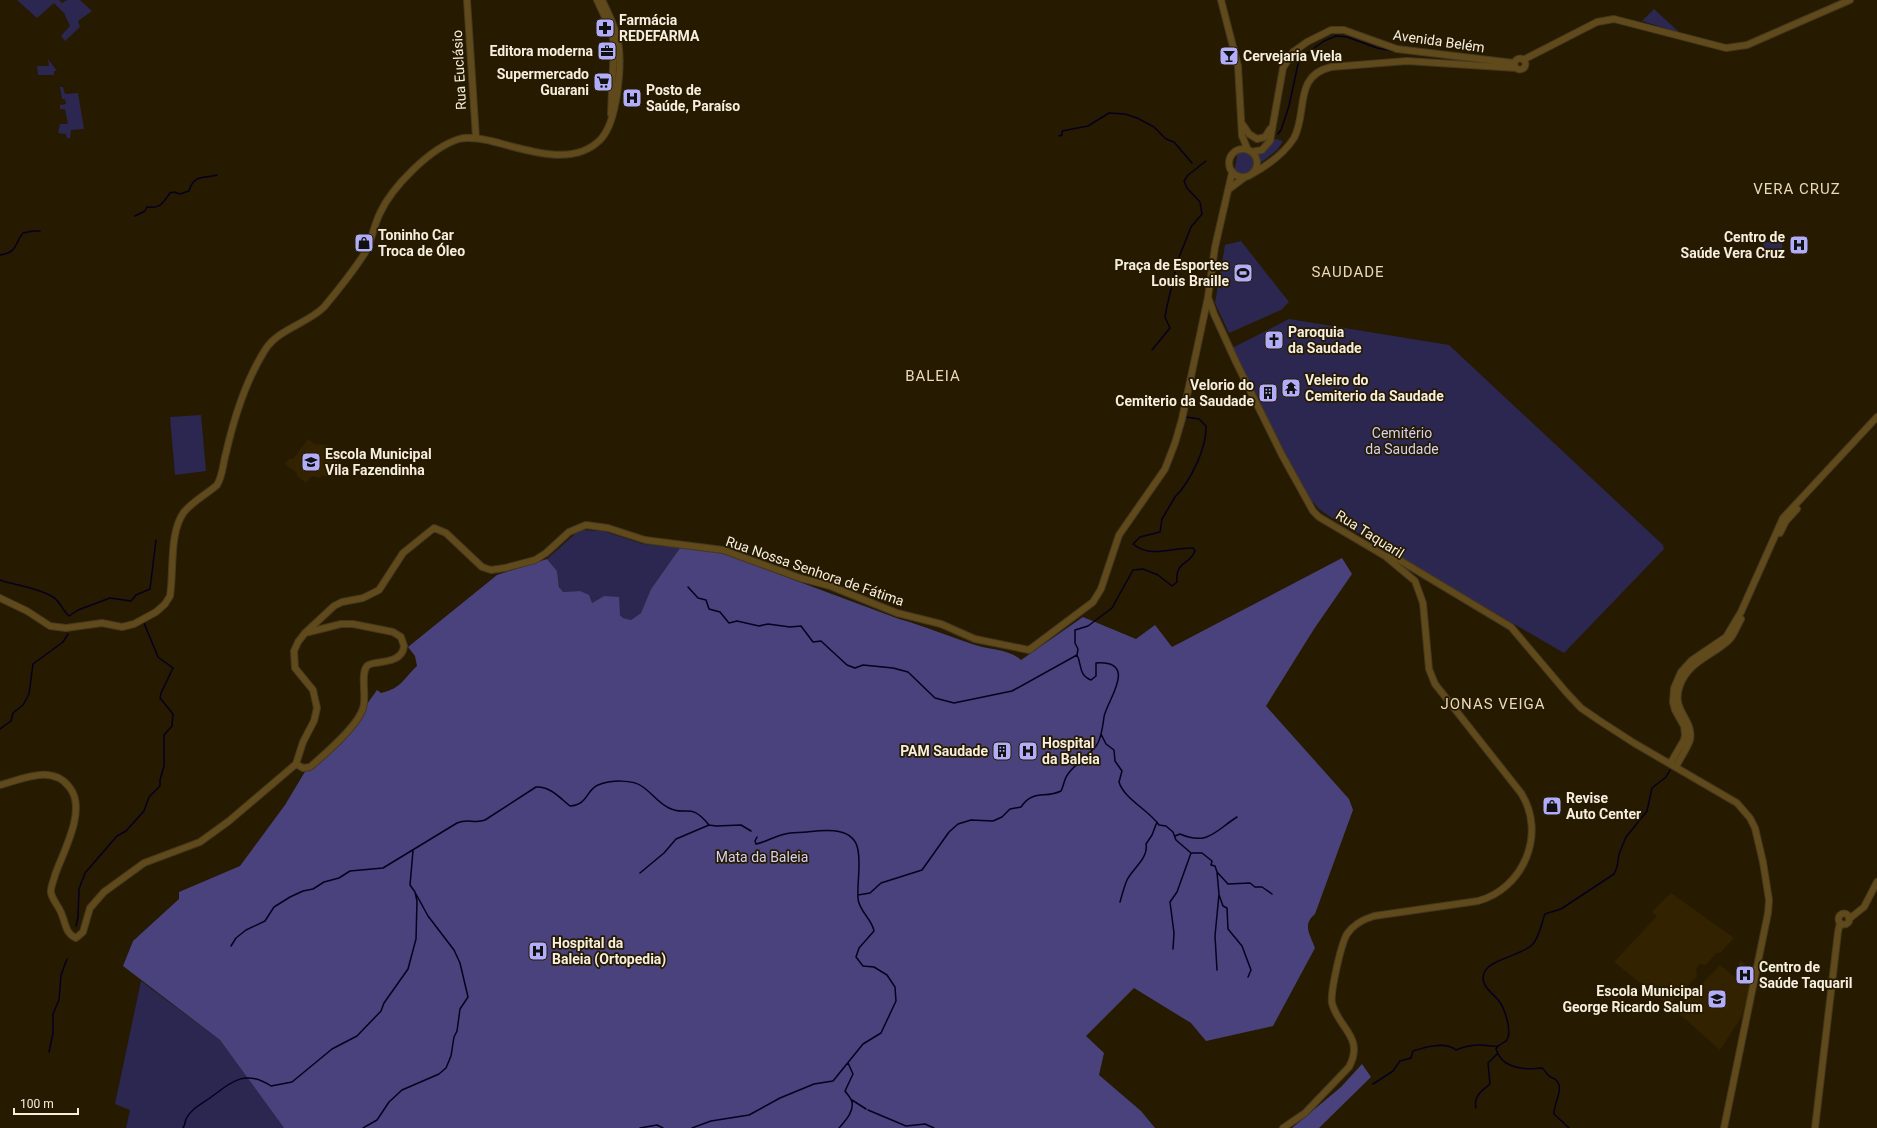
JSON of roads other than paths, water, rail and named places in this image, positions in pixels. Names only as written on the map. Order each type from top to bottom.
[{"type":"street","name":"Rua Euclásio","points":[[467,0],[476,138]]},
{"type":"street","points":[[597,0],[611,30],[614,44],[611,118]]},
{"type":"street","points":[[0,598],[27,610],[50,626],[58,627],[102,623],[122,627],[134,624],[156,612],[168,600],[172,584],[176,530],[183,513],[218,485],[242,399],[266,348],[279,336],[323,307],[366,250],[384,205],[391,192],[405,177],[428,157],[451,142],[462,138],[476,138],[538,151],[567,155],[584,150],[602,138],[616,105],[619,50],[615,29],[602,0]]},
{"type":"street","points":[[1202,318],[1208,297],[1220,227],[1232,173],[1229,166],[1229,160],[1236,151],[1242,136],[1238,66],[1221,0]]},
{"type":"street","points":[[1524,62],[1518,59],[1515,66],[1523,69],[1524,62],[1530,58],[1589,26],[1610,19],[1629,22],[1726,48],[1736,48],[1747,45],[1850,0]]},
{"type":"street","name":"Avenida Belém","points":[[1249,151],[1262,150],[1268,145],[1281,78],[1287,60],[1293,52],[1307,42],[1331,30],[1350,31],[1385,46],[1397,49],[1515,66]]},
{"type":"street","name":"Avenida Belém","points":[[1252,174],[1270,164],[1293,139],[1299,122],[1306,87],[1314,74],[1320,70],[1331,67],[1406,61],[1515,66]]},
{"type":"street","points":[[1242,122],[1249,134],[1257,139],[1265,137],[1273,122]]},
{"type":"street","points":[[1229,189],[1252,174],[1257,165],[1254,155],[1249,151],[1242,136]]},
{"type":"street","points":[[1236,151],[1249,151]]},
{"type":"street","points":[[1232,173],[1240,178],[1245,178]]},
{"type":"street","name":"Rua Taquaril","points":[[1208,297],[1230,350],[1282,455],[1313,511],[1331,524],[1385,556],[1392,563],[1401,567],[1410,576],[1419,590],[1425,618],[1429,669],[1435,684],[1521,793],[1526,801],[1531,818],[1532,837],[1530,849],[1519,872],[1502,890],[1491,897],[1478,901],[1374,916],[1357,924],[1347,934],[1342,947],[1332,998],[1335,1010],[1354,1042],[1352,1061],[1345,1072],[1314,1104],[1283,1128]]},
{"type":"street","points":[[1202,318],[1207,315],[1214,314]]},
{"type":"street","name":"Rua Nossa Senhora de Fátima","points":[[296,764],[303,742],[314,721],[317,708],[313,690],[295,668],[294,660],[296,647],[304,633],[334,606],[342,602],[363,598],[379,590],[403,553],[434,528],[446,533],[482,568],[494,570],[535,560],[546,553],[569,532],[586,525],[608,528],[645,540],[723,550],[800,578],[830,586],[897,614],[941,624],[975,639],[1029,650],[1093,602],[1104,583],[1119,536],[1165,469],[1182,419],[1202,318]]},
{"type":"street","points":[[1673,765],[1686,735],[1684,726],[1675,710],[1673,702],[1674,688],[1681,672],[1692,660],[1726,637],[1741,612],[1783,518],[1877,418]]},
{"type":"street","points":[[1673,765],[1687,746],[1690,735],[1687,722],[1677,702],[1680,684],[1694,664],[1730,639],[1744,614],[1786,521],[1877,424]]},
{"type":"street","points":[[1385,556],[1396,558],[1511,627],[1558,684],[1581,708],[1618,734],[1737,803],[1750,818],[1755,828],[1763,862],[1769,900],[1767,918],[1724,1128]]},
{"type":"street","points":[[0,785],[31,776],[51,774],[66,782],[75,794],[76,810],[73,826],[56,873],[51,893],[68,933],[76,938],[83,932],[90,908],[104,892],[144,863],[200,842],[229,821],[296,764],[303,768],[310,767],[342,737],[364,707],[364,672],[366,666],[369,664],[388,662],[401,653],[404,646],[401,637],[393,632],[353,624],[342,624],[304,633]]},
{"type":"street","points":[[1815,1128],[1838,932],[1842,924],[1847,923],[1848,917],[1866,903],[1877,882]]},
{"type":"street","points":[[1842,924],[1838,919],[1840,915],[1844,914],[1848,917]]},
{"type":"waterway","points":[[1278,134],[1281,130],[1289,106],[1298,64],[1302,57],[1324,41],[1336,36],[1347,37],[1377,48],[1394,51]]},
{"type":"waterway","points":[[1457,59],[1463,60]]},
{"type":"waterway","points":[[1468,61],[1476,61]]},
{"type":"waterway","points":[[1059,136],[1062,135],[1062,131],[1088,126],[1109,113],[1125,114],[1137,118],[1154,127],[1166,139],[1174,142],[1192,163]]},
{"type":"waterway","points":[[1152,350],[1170,328],[1165,317],[1178,260],[1191,227],[1202,214],[1200,202],[1187,188],[1184,181],[1188,175],[1206,161]]},
{"type":"waterway","points":[[135,216],[145,211],[147,207],[158,206],[170,193],[174,192],[180,194],[189,191],[191,185],[197,179],[217,175]]},
{"type":"waterway","points":[[0,255],[6,254],[13,250],[23,233],[40,231]]},
{"type":"waterway","points":[[688,587],[698,598],[706,600],[709,609],[720,612],[729,623],[737,621],[759,626],[768,624],[790,627],[801,626],[813,642],[821,641],[847,665],[855,668],[863,665],[893,668],[908,672],[935,698],[954,703],[1012,691],[1077,655],[1078,649],[1075,643],[1075,630],[1088,626],[1112,608],[1133,570],[1143,569],[1158,575],[1172,586],[1177,582],[1178,570],[1192,556],[1195,551],[1193,548],[1155,552],[1147,551],[1133,544],[1140,537],[1160,532],[1162,519],[1175,497],[1181,491],[1192,474],[1201,454],[1206,435],[1206,426],[1199,419],[1186,417]]},
{"type":"waterway","points":[[0,580],[47,594],[55,599],[69,616],[78,610],[110,598],[131,601],[136,595],[150,589],[156,540]]},
{"type":"waterway","points":[[76,926],[78,917],[79,889],[85,873],[117,836],[126,831],[144,811],[149,797],[160,786],[164,766],[164,735],[172,726],[173,714],[160,698],[173,668],[158,657],[144,623]]},
{"type":"waterway","points":[[0,729],[11,721],[13,713],[23,705],[29,694],[33,664],[63,642],[68,634]]},
{"type":"waterway","points":[[858,895],[870,893],[881,883],[922,870],[949,832],[958,824],[971,820],[993,821],[1002,817],[1010,809],[1021,807],[1030,798],[1061,791],[1068,774],[1093,750],[1098,743],[1102,732],[1106,710],[1114,693],[1118,675],[1116,668],[1109,664],[1096,663],[1096,676],[1091,680],[1082,672],[1077,655]]},
{"type":"waterway","points":[[1101,734],[1106,744],[1114,750],[1115,761],[1122,771],[1119,782],[1126,794],[1159,825],[1166,826],[1173,832],[1176,840],[1191,853],[1202,853],[1212,861],[1211,865],[1215,866],[1219,894],[1215,936],[1217,970]]},
{"type":"waterway","points":[[1373,1084],[1393,1071],[1400,1061],[1411,1058],[1413,1051],[1441,1045],[1451,1047],[1456,1050],[1474,1045],[1498,1046],[1506,1041],[1509,1032],[1506,1015],[1499,1001],[1487,988],[1483,980],[1485,971],[1493,964],[1521,952],[1532,945],[1539,934],[1545,914],[1561,909],[1614,874],[1617,867],[1619,854],[1626,837],[1647,811],[1652,788],[1666,777],[1670,770]]},
{"type":"waterway","points":[[231,946],[236,938],[246,930],[265,921],[274,907],[290,897],[303,891],[313,889],[324,882],[339,878],[350,871],[383,868],[457,823],[485,820],[536,787],[550,790],[570,806],[580,803],[594,787],[603,783],[621,781],[639,784],[665,806],[675,810],[692,811],[697,813],[709,825]]},
{"type":"waterway","points":[[1175,836],[1180,834],[1190,837],[1205,838],[1217,832],[1237,817]]},
{"type":"waterway","points":[[1120,902],[1127,880],[1143,859],[1146,844],[1152,835],[1157,822]]},
{"type":"waterway","points":[[640,873],[664,853],[676,839],[709,825],[741,825],[751,831]]},
{"type":"waterway","points":[[692,1128],[711,1121],[749,1115],[780,1098],[814,1084],[833,1081],[863,1044],[881,1033],[896,1001],[895,987],[887,975],[874,967],[863,966],[856,957],[859,948],[874,931],[871,922],[860,907],[858,892],[859,856],[855,842],[851,837],[845,833],[830,830],[788,833],[756,844],[755,841],[757,837]]},
{"type":"waterway","points":[[183,1128],[188,1115],[195,1108],[234,1081],[247,1078],[255,1079],[271,1086],[292,1082],[332,1049],[357,1036],[381,1011],[384,1003],[408,969],[416,939],[417,901],[415,892],[410,885],[413,851]]},
{"type":"waterway","points":[[1173,949],[1174,933],[1170,902],[1177,892],[1191,853]]},
{"type":"waterway","points":[[1217,872],[1228,884],[1250,883],[1255,887],[1262,887],[1272,894]]},
{"type":"waterway","points":[[363,1128],[377,1120],[389,1102],[402,1090],[439,1074],[446,1068],[451,1056],[454,1037],[457,1031],[460,1009],[468,997],[460,963],[454,950],[428,916],[416,894]]},
{"type":"waterway","points":[[1219,895],[1223,906],[1227,908],[1228,929],[1242,946],[1251,970],[1248,977]]},
{"type":"waterway","points":[[49,1052],[53,1033],[53,1014],[59,1000],[61,975],[67,959]]},
{"type":"waterway","points":[[1498,1046],[1496,1049],[1499,1056],[1508,1064],[1514,1067],[1528,1069],[1542,1068],[1549,1076],[1556,1080],[1558,1083],[1559,1092],[1554,1114],[1569,1128]]},
{"type":"waterway","points":[[1476,1108],[1475,1104],[1477,1097],[1490,1084],[1488,1063],[1498,1053]]},
{"type":"waterway","points":[[839,1128],[852,1109],[851,1099],[845,1091],[853,1074],[848,1063]]},
{"type":"waterway","points":[[852,1100],[866,1109]]},
{"type":"waterway","points":[[868,1110],[906,1126],[925,1124],[934,1128]]},
{"type":"waterway","points":[[640,1128],[657,1125],[663,1128]]},
{"type":"place","name":"Farmácia REDEFARMA","points":[[605,28]]},
{"type":"place","name":"Editora moderna","points":[[607,51]]},
{"type":"place","name":"Cervejaria Viela","points":[[1229,56]]},
{"type":"place","name":"Supermercado Guarani","points":[[603,82]]},
{"type":"place","name":"Posto de Saúde, Paraíso","points":[[632,98]]},
{"type":"place","name":"Toninho Car Troca de Óleo","points":[[364,243]]},
{"type":"place","name":"Centro de Saúde Vera Cruz","points":[[1799,245]]},
{"type":"place","name":"Praça de Esportes Louis Braille","points":[[1243,273]]},
{"type":"place","name":"Paroquia da Saudade","points":[[1274,340]]},
{"type":"place","name":"Veleiro do Cemiterio da Saudade","points":[[1291,388]]},
{"type":"place","name":"Velorio do Cemiterio da Saudade","points":[[1268,393]]},
{"type":"place","name":"Escola Municipal Vila Fazendinha","points":[[311,462]]},
{"type":"place","name":"PAM Saudade","points":[[1002,751]]},
{"type":"place","name":"Hospital da Baleia","points":[[1028,751]]},
{"type":"place","name":"Revise Auto Center","points":[[1552,806]]},
{"type":"place","name":"Hospital da Baleia (Ortopedia)","points":[[538,951]]},
{"type":"place","name":"Centro de Saúde Taquaril","points":[[1745,975]]},
{"type":"place","name":"Escola Municipal George Ricardo Salum","points":[[1717,999]]},
{"type":"district","name":"VERA CRUZ","points":[[1797,189]]},
{"type":"district","name":"SAUDADE","points":[[1348,272]]},
{"type":"district","name":"BALEIA","points":[[933,376]]},
{"type":"district","name":"JONAS VEIGA","points":[[1493,704]]},
{"type":"park label","name":"Cemitério da Saudade","points":[[1402,442]]},
{"type":"park label","name":"Mata da Baleia","points":[[762,857]]}]
